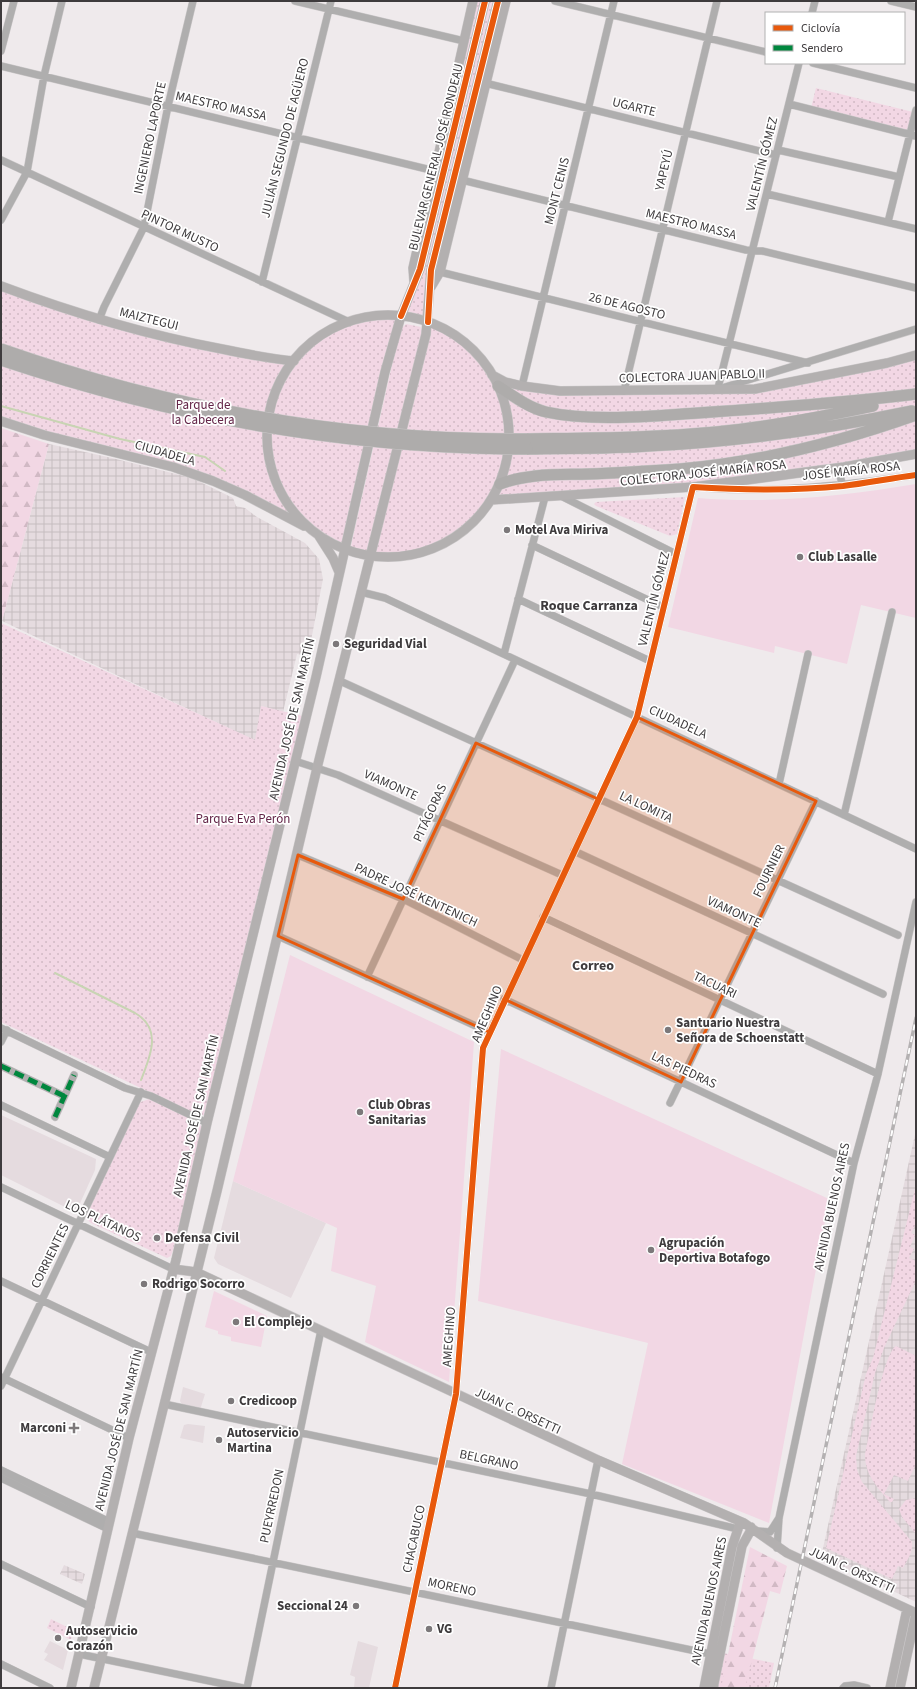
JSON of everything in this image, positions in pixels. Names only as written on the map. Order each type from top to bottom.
[{"type":"highway","points":[[1,349],[57,368],[122,387],[228,411],[270,419],[388,435],[473,439],[527,444],[647,446],[784,434],[916,410]]},
{"type":"highway","points":[[1,360],[56,378],[121,396],[228,421],[346,439],[425,447],[527,444],[716,432],[821,417],[916,395]]},
{"type":"highway","points":[[498,386],[527,404],[544,411],[562,415],[590,416],[650,416],[719,412],[916,395]]},
{"type":"highway","points":[[500,484],[530,475],[682,469],[745,460],[846,439],[916,415]]},
{"type":"main road","name":"BULEVAR GENERAL JOSÉ RONDEAU","points":[[414,283],[413,268],[473,1]]},
{"type":"main road","name":"BULEVAR GENERAL JOSÉ RONDEAU","points":[[345,549],[385,372],[401,316],[420,269],[485,1]]},
{"type":"main road","name":"BULEVAR GENERAL JOSÉ RONDEAU","points":[[370,556],[428,322],[431,270],[498,1]]},
{"type":"main road","name":"BULEVAR GENERAL JOSÉ RONDEAU","points":[[430,289],[440,272],[506,1]]},
{"type":"main road","name":"MAIZTEGUI","points":[[1,286],[99,320],[205,346],[294,361]]},
{"type":"main road","name":"CIUDADELA","points":[[1,421],[44,435],[172,467],[213,481],[245,495],[345,549],[370,556],[408,556],[444,544],[459,535],[475,521],[491,500],[500,484],[506,465],[509,445],[509,425],[505,405],[492,375],[479,357],[463,341],[446,329],[428,322],[401,316],[367,318],[349,322],[316,339],[294,361],[281,381],[273,400],[268,430],[268,451],[272,470],[285,498],[302,521],[315,532]]},
{"type":"main road","name":"COLECTORA JUAN PABLO II","points":[[492,375],[506,382],[522,386],[560,391],[720,388],[755,389],[880,364],[916,354]]},
{"type":"main road","name":"COLECTORA JOSÉ MARÍA ROSA","points":[[491,500],[693,487],[844,467],[916,454]]},
{"type":"main road","points":[[315,532],[333,558],[339,572]]},
{"type":"main road","name":"AVENIDA JOSÉ DE SAN MARTÍN","points":[[71,1688],[129,1438],[173,1269],[345,549]]},
{"type":"main road","points":[[94,1688],[298,854],[317,768],[340,681],[370,556]]},
{"type":"main road","name":"LOS PLÁTANOS","points":[[173,1269],[196,1272]]},
{"type":"main road","name":"JUAN C. ORSETTI","points":[[196,1272],[598,1460],[728,1516],[777,1548],[913,1612]]},
{"type":"main road","name":"AVENIDA BUENOS AIRES","points":[[704,1688],[715,1655],[747,1529]]},
{"type":"main road","points":[[890,1688],[913,1612]]},
{"type":"main road","points":[[900,1688],[913,1612]]},
{"type":"main road","name":"AVENIDA BUENOS AIRES","points":[[713,1688],[715,1655]]},
{"type":"street","points":[[1,51],[14,1]]},
{"type":"street","points":[[1,220],[27,172],[44,76],[62,1]]},
{"type":"street","name":"INGENIERO LAPORTE","points":[[99,320],[144,227],[168,106],[193,1]]},
{"type":"street","points":[[295,1],[464,41]]},
{"type":"street","name":"JULIÁN SEGUNDO DE AGÜERO","points":[[262,282],[331,1]]},
{"type":"street","points":[[555,1],[765,52]]},
{"type":"street","name":"MONT CENIS","points":[[522,386],[614,1]]},
{"type":"street","name":"YAPEYÚ","points":[[624,391],[717,1]]},
{"type":"street","points":[[812,12],[815,1]]},
{"type":"street","points":[[891,1],[916,7]]},
{"type":"street","name":"VALENTÍN GÓMEZ","points":[[720,388],[729,344],[799,64]]},
{"type":"street","points":[[817,64],[916,88]]},
{"type":"street","name":"MAESTRO MASSA","points":[[1,66],[435,171]]},
{"type":"street","name":"UGARTE","points":[[485,83],[686,133],[899,177]]},
{"type":"street","points":[[789,104],[913,135]]},
{"type":"street","points":[[888,222],[899,177],[913,135],[916,110]]},
{"type":"street","name":"PINTOR MUSTO","points":[[1,160],[349,322]]},
{"type":"street","name":"MAESTRO MASSA","points":[[462,180],[916,288]]},
{"type":"street","points":[[767,194],[916,229]]},
{"type":"street","name":"26 DE AGOSTO","points":[[440,272],[808,363]]},
{"type":"street","points":[[720,388],[808,363],[916,329]]},
{"type":"street","points":[[843,486],[840,476],[844,467]]},
{"type":"street","name":"JOSÉ MARÍA ROSA","points":[[693,487],[770,489],[843,486],[916,475]]},
{"type":"street","name":"VALENTÍN GÓMEZ","points":[[637,717],[693,487]]},
{"type":"street","points":[[561,496],[676,554]]},
{"type":"street","points":[[504,654],[545,497]]},
{"type":"street","points":[[532,545],[663,607]]},
{"type":"street","name":"CIUDADELA","points":[[361,592],[385,598],[844,814],[916,850]]},
{"type":"street","points":[[518,598],[650,661]]},
{"type":"street","points":[[844,814],[892,612]]},
{"type":"street","points":[[778,784],[808,654]]},
{"type":"street","name":"PITÁGORAS","points":[[367,977],[515,660]]},
{"type":"street","name":"LA LOMITA","points":[[340,681],[898,935]]},
{"type":"street","name":"AMEGHINO","points":[[456,1394],[483,1048],[504,999],[637,717]]},
{"type":"street","name":"VIAMONTE","points":[[295,762],[338,775],[562,875]]},
{"type":"street","name":"FOURNIER","points":[[670,1103],[816,802]]},
{"type":"street","name":"VIAMONTE","points":[[574,851],[883,994]]},
{"type":"street","name":"PADRE JOSÉ KENTENICH","points":[[298,854],[404,899],[523,960]]},
{"type":"street","name":"AVENIDA BUENOS AIRES","points":[[777,1548],[779,1518],[854,1163],[878,1074],[916,902]]},
{"type":"street","name":"TACUARI","points":[[543,917],[878,1074]]},
{"type":"street","points":[[278,936],[489,1032]]},
{"type":"street","name":"LAS PIEDRAS","points":[[504,999],[854,1163]]},
{"type":"street","points":[[1,1042],[4,1029],[125,1088],[141,1092],[207,1123]]},
{"type":"street","points":[[1,1066],[64,1096]]},
{"type":"street","points":[[55,1117],[74,1074]]},
{"type":"street","name":"CORRIENTES","points":[[1,1386],[3,1378],[42,1300],[141,1092]]},
{"type":"street","points":[[1,1105],[110,1157]]},
{"type":"street","name":"LOS PLÁTANOS","points":[[1,1187],[173,1269]]},
{"type":"street","points":[[1,1281],[151,1352]]},
{"type":"street","name":"PUEYRREDON","points":[[247,1688],[321,1330]]},
{"type":"street","points":[[3,1378],[129,1438]]},
{"type":"street","name":"CHACABUCO","points":[[395,1688],[456,1394]]},
{"type":"street","name":"BELGRANO","points":[[164,1404],[442,1462],[747,1529]]},
{"type":"street","points":[[551,1688],[598,1460]]},
{"type":"street","points":[[1,1470],[109,1525]]},
{"type":"street","points":[[1,1478],[109,1525]]},
{"type":"street","points":[[747,1529],[770,1532],[779,1518]]},
{"type":"street","name":"MORENO","points":[[132,1532],[715,1655]]},
{"type":"street","points":[[1,1564],[91,1607]]},
{"type":"street","points":[[79,1654],[243,1688]]},
{"type":"street","points":[[1,1664],[50,1688]]},
{"type":"street","points":[[844,1688],[845,1686],[854,1685],[867,1688]]},
{"type":"highlighted area","points":[[637,717],[816,801],[681,1082],[504,999],[489,1032],[278,936],[298,855],[403,899],[476,743],[598,799]]},
{"type":"shaded area","points":[[49,444],[192,478],[233,498],[236,506],[245,508],[257,517],[305,543],[319,559],[323,579],[308,656],[297,654],[283,712],[261,706],[256,741],[2,621]]},
{"type":"shaded area","points":[[1,1115],[96,1159],[95,1170],[77,1210],[73,1211],[1,1175]]},
{"type":"shaded area","points":[[916,1130],[916,1602],[821,1557]]},
{"type":"shaded area","points":[[233,1181],[326,1223],[291,1298],[218,1264],[214,1258]]},
{"type":"shaded area","points":[[183,1387],[205,1394],[200,1410],[184,1408],[180,1401]]},
{"type":"shaded area","points":[[184,1425],[205,1426],[203,1443],[180,1438]]},
{"type":"shaded area","points":[[64,1565],[85,1574],[82,1584],[60,1574]]},
{"type":"shaded area","points":[[50,1641],[68,1650],[63,1670],[44,1660],[48,1654],[44,1652]]},
{"type":"shaded area","points":[[358,1641],[378,1647],[369,1688],[354,1688],[355,1677],[350,1675]]},
{"type":"green space","points":[[473,1],[506,1],[440,272],[430,289],[428,322],[401,316],[414,283]]},
{"type":"green space","points":[[816,88],[913,112],[908,132],[811,108]]},
{"type":"green space","name":"Parque de la Cabecera","points":[[1,286],[99,320],[294,361],[317,340],[342,326],[370,318],[401,316],[345,549],[245,495],[213,481],[1,421]]},
{"type":"green space","points":[[428,322],[448,330],[464,342],[492,375],[560,391],[755,389],[916,355],[916,454],[789,475],[492,500],[480,515],[467,527],[453,538],[439,546],[407,555],[389,557],[370,556]]},
{"type":"green space","points":[[406,324],[421,327],[422,333],[367,551],[351,547],[352,541],[400,330]]},
{"type":"green space","points":[[1,428],[49,444],[2,621],[1,620]]},
{"type":"green space","name":"Club Lasalle","points":[[916,484],[916,618],[861,605],[847,664],[775,646],[774,653],[668,627],[698,498],[753,500],[807,498]]},
{"type":"green space","points":[[685,497],[677,534],[670,536],[594,504],[596,502]]},
{"type":"green space","name":"Parque Eva Perón","points":[[1,623],[255,740],[261,706],[302,716],[204,1115],[198,1115],[1,1022]]},
{"type":"green space","name":"Club Obras Sanitarias","points":[[290,955],[474,1042],[449,1382],[365,1342],[376,1286],[331,1271],[337,1228],[233,1181]]},
{"type":"green space","name":"Agrupación Deportiva Botafogo","points":[[501,1049],[829,1199],[769,1523],[622,1464],[648,1343],[478,1301]]},
{"type":"green space","points":[[149,1099],[199,1123],[203,1130],[173,1250],[171,1256],[167,1258],[91,1223],[85,1218],[138,1103]]},
{"type":"green space","points":[[916,1185],[916,1227],[915,1226],[911,1233],[915,1235],[910,1247],[914,1249],[909,1258],[916,1261],[916,1280],[884,1348],[875,1373],[856,1456],[857,1470],[862,1482],[912,1542],[911,1552],[907,1562],[903,1568],[898,1566],[892,1579],[826,1548],[866,1374],[873,1358]]},
{"type":"green space","name":"El Complejo","points":[[214,1291],[267,1316],[261,1347],[231,1341],[231,1337],[218,1334],[218,1331],[205,1327]]},
{"type":"green space","points":[[896,1346],[916,1356],[916,1464],[908,1481],[894,1475],[884,1494],[894,1499],[890,1502],[873,1481],[867,1469],[865,1455],[873,1414],[886,1364],[891,1352]]},
{"type":"green space","points":[[916,1498],[916,1534],[902,1517],[899,1509],[906,1500]]},
{"type":"green space","points":[[750,1547],[787,1566],[780,1594],[770,1591],[745,1688],[721,1688]]},
{"type":"green space","points":[[51,1619],[73,1630],[71,1640],[47,1628]]},
{"type":"green space","points":[[723,1653],[774,1663],[769,1688],[716,1688]]},
{"type":"waterway","points":[[1,406],[120,439],[205,457],[225,471]]},
{"type":"waterway","points":[[55,973],[135,1013],[144,1020],[152,1035],[152,1044],[148,1062],[141,1080]]},
{"type":"railway","points":[[775,1688],[916,1018]]},
{"type":"marked path","points":[[1,1066],[64,1096]]},
{"type":"marked path","points":[[55,1117],[74,1075]]},
{"type":"cycle path","points":[[401,316],[420,269],[485,1]]},
{"type":"cycle path","points":[[428,322],[431,270],[498,1]]},
{"type":"cycle path","points":[[395,1688],[456,1394],[483,1048],[637,717],[693,487],[805,489],[843,486],[916,475]]},
{"type":"place","name":"Motel Ava Miriva","points":[[507,530]]},
{"type":"place","name":"Club Lasalle","points":[[800,557]]},
{"type":"place","name":"Seguridad Vial","points":[[336,644]]},
{"type":"place","name":"Santuario Nuestra Señora de Schoenstatt","points":[[668,1030]]},
{"type":"place","name":"Club Obras Sanitarias","points":[[360,1112]]},
{"type":"place","name":"Defensa Civil","points":[[157,1238]]},
{"type":"place","name":"Agrupación Deportiva Botafogo","points":[[651,1250]]},
{"type":"place","name":"Rodrigo Socorro","points":[[144,1284]]},
{"type":"place","name":"El Complejo","points":[[236,1322]]},
{"type":"place","name":"Credicoop","points":[[231,1401]]},
{"type":"place","name":"Marconi","points":[[74,1428]]},
{"type":"place","name":"Autoservicio Martina","points":[[219,1440]]},
{"type":"place","name":"Seccional 24","points":[[356,1606]]},
{"type":"place","name":"VG","points":[[429,1629]]},
{"type":"place","name":"Autoservicio Corazón","points":[[58,1638]]},
{"type":"district","name":"Roque Carranza","points":[[589,606]]},
{"type":"district","name":"Correo","points":[[593,966]]}]
